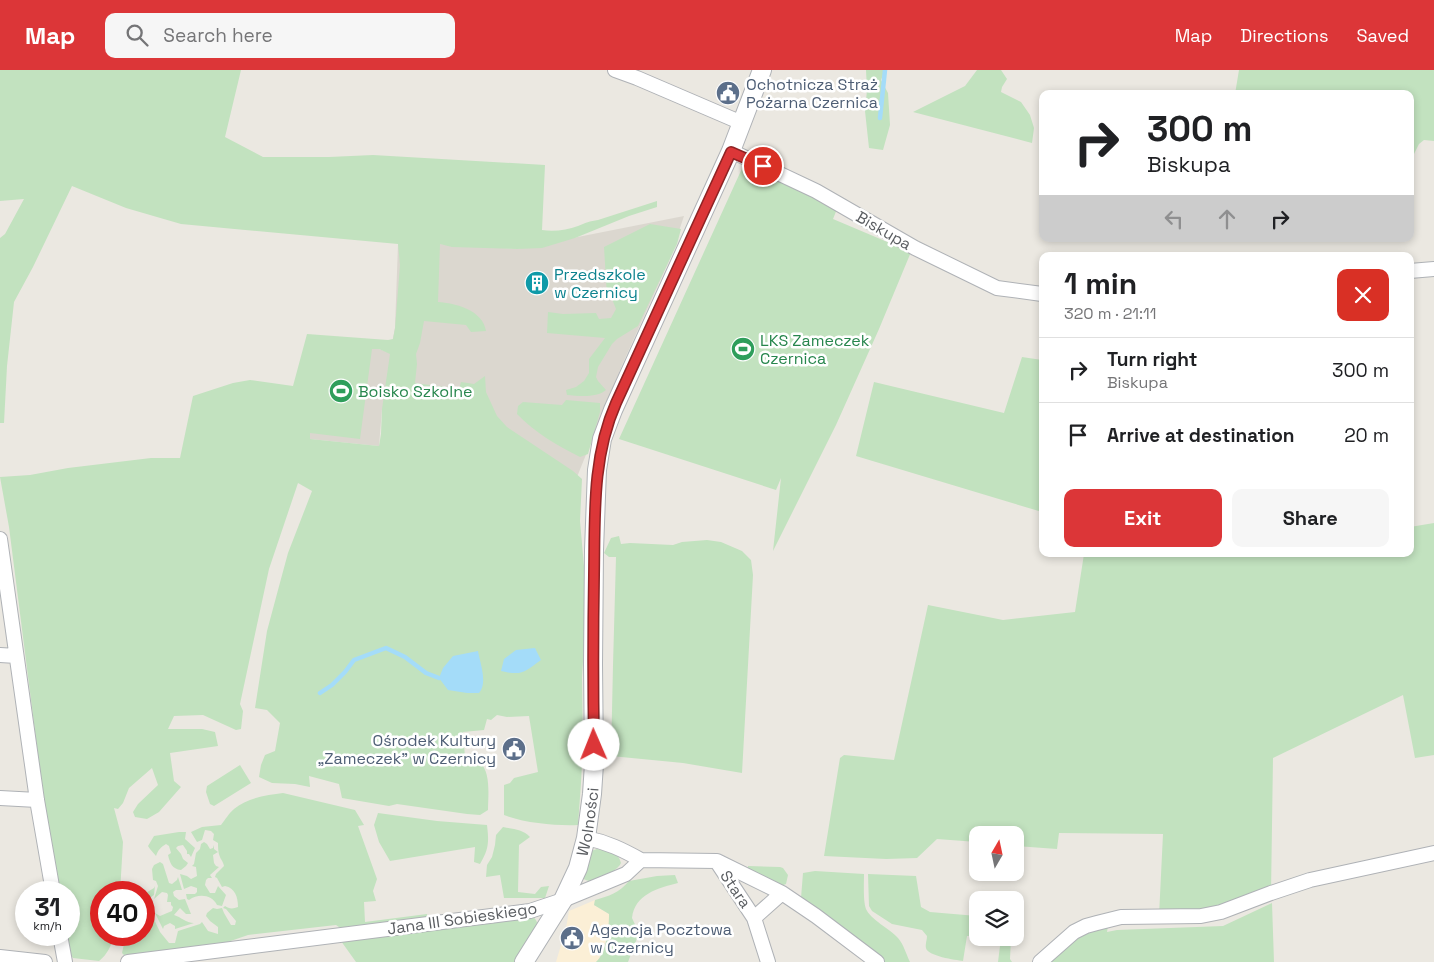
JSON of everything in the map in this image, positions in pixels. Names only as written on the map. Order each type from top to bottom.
[{"type":"street","points":[[615,70],[742,123]]},
{"type":"street","name":"Wolności","points":[[524,962],[563,900],[578,868],[586,838],[594,764],[594,540],[597,470],[602,439],[616,403],[731,152],[762,70]]},
{"type":"street","name":"Biskupa","points":[[731,152],[816,191],[915,248],[997,288],[1039,294]]},
{"type":"street","points":[[1414,270],[1434,268]]},
{"type":"street","points":[[0,539],[37,800],[51,881]]},
{"type":"street","points":[[0,655],[16,656]]},
{"type":"street","points":[[0,798],[37,800]]},
{"type":"street","points":[[586,838],[602,841],[622,849],[641,860],[717,861],[782,893],[877,962]]},
{"type":"street","points":[[1040,962],[1074,932],[1097,922],[1121,917],[1201,916],[1221,912],[1310,880],[1434,853]]},
{"type":"street","name":"Jana III Sobieskiego","points":[[128,962],[530,911],[563,900],[626,874],[641,860]]},
{"type":"street","name":"Stara","points":[[717,861],[754,918],[768,962]]},
{"type":"street","name":"Stara","points":[[754,918],[782,893]]},
{"type":"street","points":[[62,946],[65,962]]},
{"type":"street","points":[[0,957],[45,962]]},
{"type":"shaded area","points":[[684,216],[669,261],[622,365],[575,482],[382,409],[379,446],[310,439],[309,433],[323,341],[379,349],[390,353],[395,328],[398,244],[440,244],[517,249]]},
{"type":"shaded area","points":[[595,900],[594,905],[609,914],[609,932],[599,959],[596,962],[556,962],[569,911]]},
{"type":"green space","points":[[0,70],[241,70],[225,137],[263,157],[373,155],[545,165],[542,230],[556,231],[569,229],[657,201],[657,207],[575,238],[542,248],[452,247],[440,244],[438,302],[460,306],[474,313],[484,324],[486,331],[471,332],[466,325],[424,321],[416,354],[415,383],[459,389],[461,382],[474,384],[485,376],[486,392],[497,416],[507,427],[582,479],[580,521],[585,578],[585,630],[582,677],[583,742],[578,825],[541,823],[504,815],[504,785],[510,783],[514,778],[538,772],[529,716],[507,717],[497,715],[491,720],[487,719],[484,730],[463,732],[465,757],[476,760],[481,764],[487,775],[488,810],[480,815],[397,804],[389,806],[342,798],[339,784],[309,776],[310,787],[272,783],[259,777],[265,755],[275,751],[280,723],[267,710],[255,708],[267,631],[288,553],[312,491],[298,483],[269,569],[240,704],[243,711],[241,729],[236,730],[203,715],[174,716],[168,729],[202,729],[215,732],[218,746],[170,753],[174,781],[181,787],[159,812],[147,819],[135,817],[133,812],[138,804],[158,785],[152,768],[129,788],[123,803],[118,809],[114,808],[123,842],[121,881],[90,881],[90,946],[111,946],[99,961],[73,958],[68,946],[80,946],[80,881],[57,881],[43,794],[9,527],[0,477],[30,475],[68,468],[151,458],[180,458],[193,396],[233,383],[250,380],[293,386],[307,334],[393,339],[400,265],[398,244],[181,224],[126,208],[72,186],[14,302],[7,366],[4,423],[0,423],[0,238],[5,234],[24,199],[0,201]],"holes":[[[372,349],[379,349],[390,354],[379,446],[310,439],[310,433],[360,439]]]},
{"type":"green space","points":[[866,70],[885,70],[881,80],[888,93],[890,125],[883,150],[869,148],[865,111]]},
{"type":"green space","points":[[977,70],[1001,70],[1007,79],[1001,92],[1021,102],[1030,115],[1034,128],[1032,143],[913,112],[965,86]]},
{"type":"green space","points":[[1239,70],[1434,70],[1434,141],[1424,140],[1419,144],[1414,154],[1414,90],[1236,90]]},
{"type":"green space","name":"LKS Zameczek Czernica","points":[[744,164],[837,209],[833,219],[911,252],[836,425],[773,551],[781,478],[776,490],[619,439]]},
{"type":"green space","points":[[650,224],[681,229],[677,244],[638,326],[612,344],[598,367],[596,377],[606,390],[593,395],[567,395],[566,390],[576,387],[584,381],[589,373],[589,359],[605,338],[547,333],[548,312],[563,314],[596,313],[599,319],[611,318],[616,309],[612,299],[607,296],[604,247]]},
{"type":"green space","points":[[1022,357],[1039,360],[1039,511],[856,456],[874,382],[1004,413]]},
{"type":"green space","points":[[566,400],[600,403],[600,412],[588,454],[580,457],[539,433],[517,414],[518,406],[523,402],[562,405]]},
{"type":"green space","points":[[1434,523],[1434,755],[1415,758],[1403,695],[1273,758],[1271,893],[1221,912],[1159,916],[1163,834],[1059,833],[1057,849],[1024,847],[1024,826],[969,826],[969,841],[937,839],[917,858],[886,859],[824,856],[840,758],[844,755],[894,760],[928,605],[1003,620],[1075,612],[1084,557],[1414,557],[1414,526]]},
{"type":"green space","points":[[619,536],[621,544],[673,545],[682,542],[707,540],[721,542],[742,551],[751,560],[753,575],[742,773],[683,763],[611,756],[616,557],[609,557],[604,553],[611,538]]},
{"type":"green space","points":[[240,765],[251,783],[214,806],[210,804],[206,792],[207,786]]},
{"type":"green space","points":[[283,793],[355,810],[364,825],[358,826],[377,879],[373,891],[376,901],[364,902],[365,922],[427,914],[428,921],[345,931],[336,925],[248,935],[219,945],[124,955],[122,953],[124,946],[155,946],[155,922],[160,932],[169,943],[175,943],[178,931],[202,922],[208,931],[218,934],[218,927],[206,916],[213,908],[222,908],[231,925],[235,925],[236,921],[223,908],[225,906],[228,908],[238,907],[237,896],[228,887],[222,887],[215,877],[224,866],[219,854],[218,843],[213,840],[214,834],[211,831],[205,830],[202,840],[197,842],[191,832],[202,827],[221,825],[232,811],[245,802]]},
{"type":"green space","points":[[378,813],[487,825],[487,850],[480,864],[474,862],[475,847],[390,861],[379,842],[374,825]]},
{"type":"green space","points":[[503,827],[521,831],[530,837],[519,845],[518,892],[535,894],[541,887],[549,886],[545,898],[504,898],[500,875],[486,877],[487,865],[492,857],[496,835]]},
{"type":"green space","points":[[186,832],[185,839],[195,848],[191,857],[187,854],[183,845],[176,848],[188,863],[181,870],[173,867],[171,863],[168,855],[171,853],[169,846],[166,844],[163,846],[156,856],[148,846],[154,836]]},
{"type":"green space","points":[[204,842],[210,849],[214,845],[214,849],[218,852],[213,855],[214,863],[219,867],[210,875],[212,878],[206,880],[205,885],[210,893],[215,893],[218,886],[226,895],[222,906],[217,905],[212,899],[205,896],[197,896],[189,900],[186,894],[195,894],[197,888],[191,886],[184,889],[180,874],[191,879],[197,876],[196,867],[192,866],[196,853]]},
{"type":"green space","points":[[597,849],[615,854],[621,863],[605,876],[594,881],[588,881],[582,878],[590,859],[591,851]]},
{"type":"green space","points":[[160,862],[163,864],[169,883],[172,884],[178,877],[182,890],[173,892],[174,896],[179,900],[185,899],[191,914],[186,914],[180,908],[174,915],[194,923],[175,929],[175,926],[170,923],[164,926],[163,929],[155,913],[160,916],[172,911],[173,907],[171,902],[167,902],[167,893],[162,892],[155,898],[158,886],[156,881],[153,880],[152,869],[154,865]]},
{"type":"green space","points":[[748,866],[783,868],[788,875],[786,884],[781,886],[748,872]]},
{"type":"green space","points":[[815,871],[864,874],[864,897],[868,913],[898,938],[910,962],[883,962],[801,898],[803,873]]},
{"type":"green space","points":[[868,874],[916,876],[921,907],[930,912],[969,915],[969,936],[967,936],[963,961],[931,953],[926,948],[927,936],[922,930],[892,924],[872,911],[869,906]]},
{"type":"green space","points":[[675,875],[678,883],[649,893],[638,903],[634,910],[632,918],[639,933],[628,962],[596,962],[600,958],[605,946],[609,914],[594,905],[595,900],[614,894],[629,881]]},
{"type":"green space","points":[[1272,903],[1274,962],[1047,962],[1077,937],[1092,930],[1108,926],[1107,932],[1223,926]]},
{"type":"green space","points":[[530,915],[536,920],[538,927],[516,962],[356,962],[341,941]]},
{"type":"green space","points":[[1000,946],[1011,946],[1010,959],[1012,962],[998,962]]},
{"type":"water","points":[[535,648],[541,660],[531,667],[519,673],[501,671],[504,659],[516,650]]},
{"type":"water","points":[[478,651],[483,678],[482,689],[479,693],[448,690],[439,678],[443,668],[453,656]]},
{"type":"waterway","points":[[880,118],[885,70]]},
{"type":"waterway","points":[[320,693],[332,685],[354,660],[386,648],[405,657],[426,673],[439,678]]},
{"type":"place","name":"Ochotnicza Straż Pożarna Czernica","points":[[728,93]]},
{"type":"place","name":"Przedszkole w Czernicy","points":[[537,283]]},
{"type":"place","name":"LKS Zameczek Czernica","points":[[743,349]]},
{"type":"place","name":"Boisko Szkolne","points":[[341,391]]},
{"type":"place","name":"Ośrodek Kultury „Zameczek” w Czernicy","points":[[514,749]]},
{"type":"place","name":"Agencja Pocztowa w Czernicy","points":[[572,938]]},
{"type":"route","points":[[594,745],[594,550],[597,470],[602,439],[616,403],[731,152],[763,166]]}]
